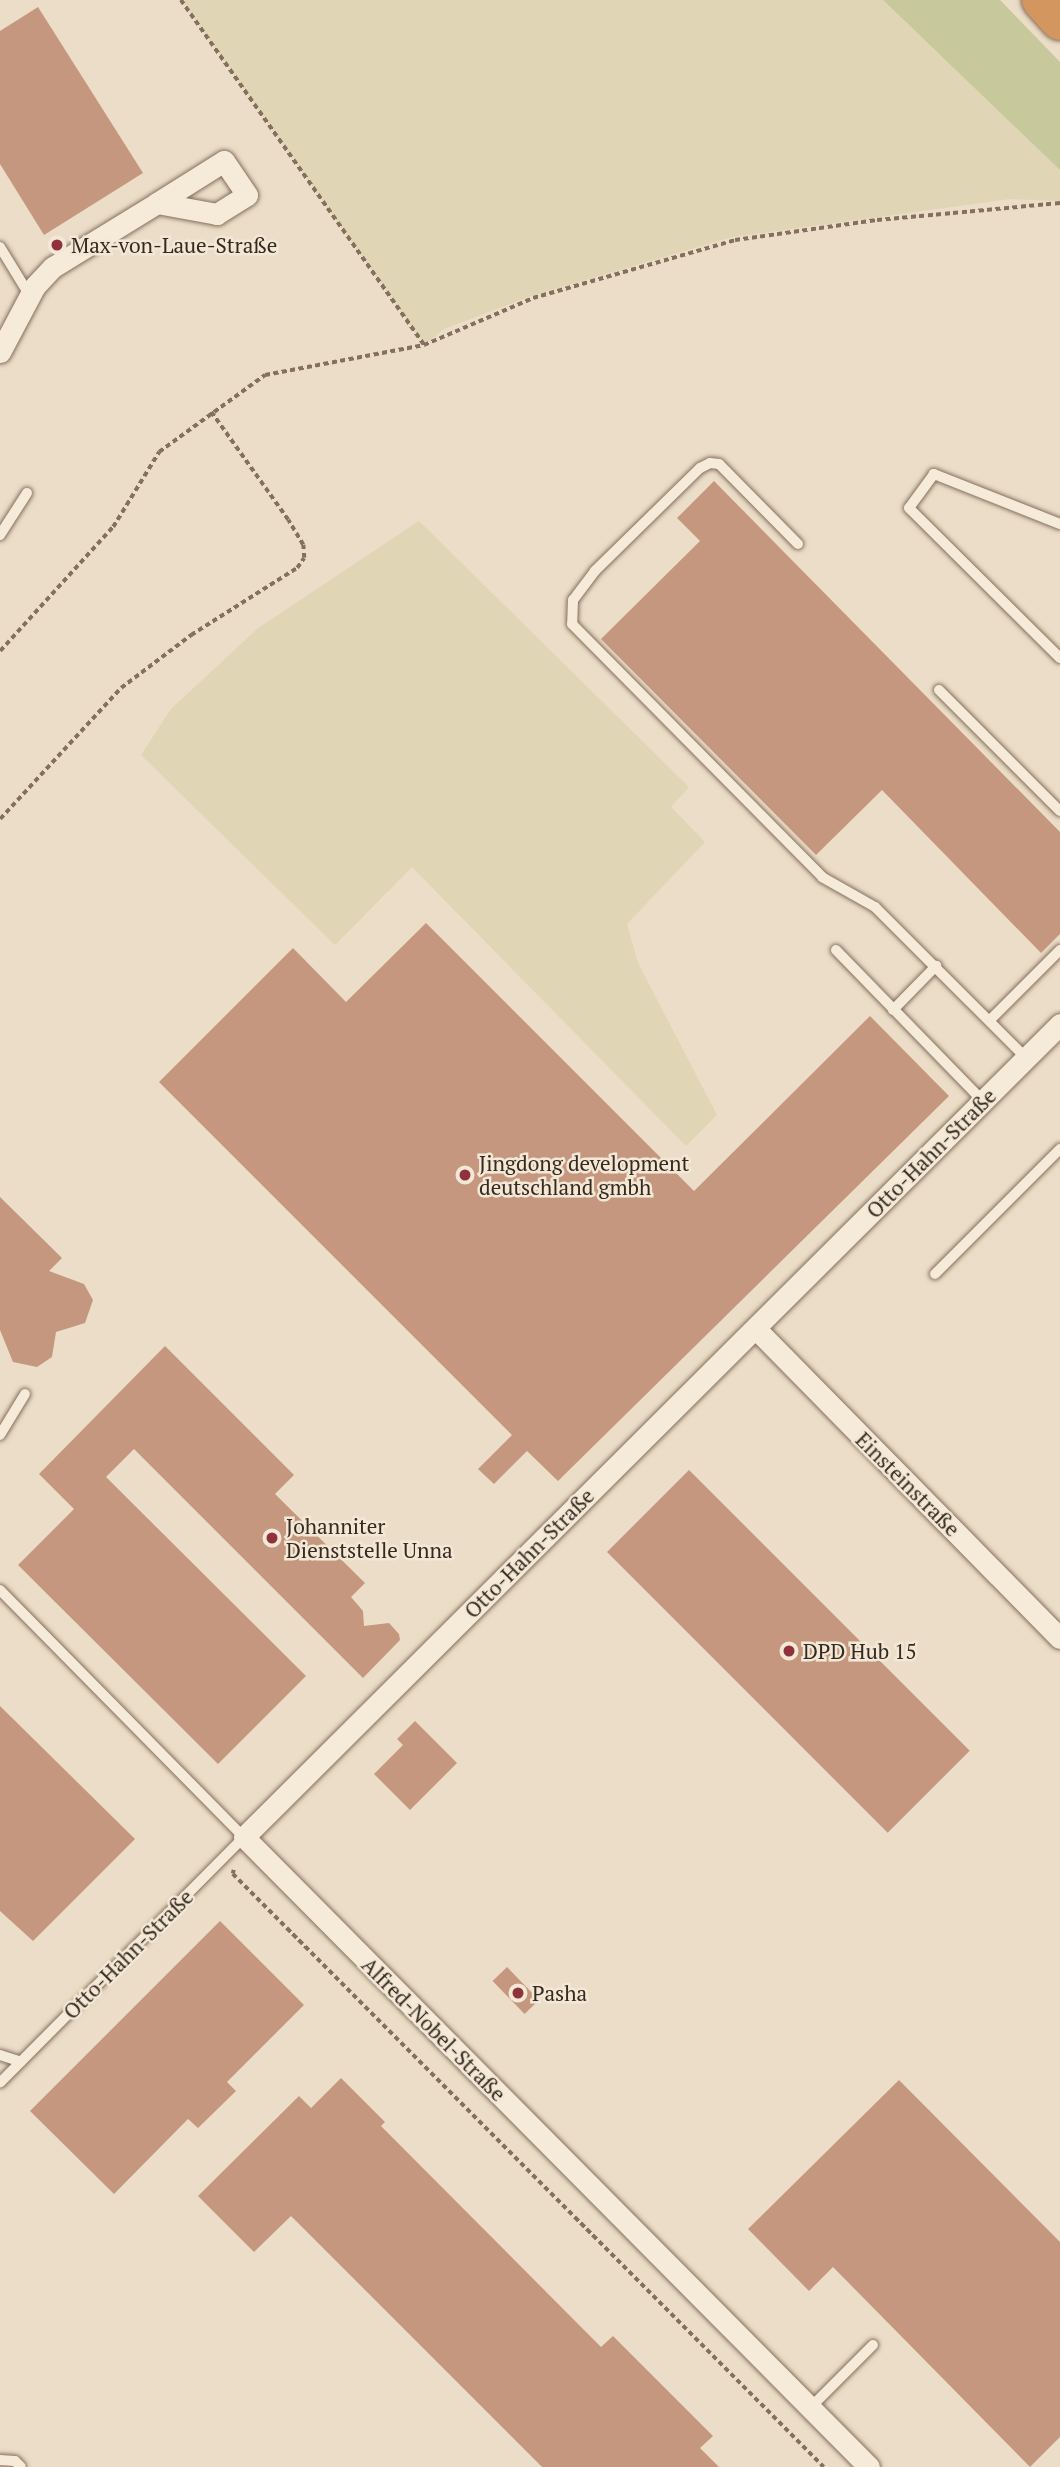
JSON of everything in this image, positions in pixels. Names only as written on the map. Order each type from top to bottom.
[{"type":"highway","points":[[1041,0],[1060,21]]},
{"type":"street","points":[[0,352],[30,296],[53,267],[157,203]]},
{"type":"street","name":"Otto-Hahn-Straße","points":[[244,1837],[757,1330],[1060,1024]]},
{"type":"street","name":"Einsteinstraße","points":[[757,1330],[1060,1638]]},
{"type":"street","name":"Alfred-Nobel-Straße","points":[[244,1837],[869,2467]]},
{"type":"lane","points":[[0,247],[30,296]]},
{"type":"lane","points":[[798,544],[719,464],[710,463],[700,468],[595,571],[573,600],[572,624],[822,877],[875,907],[1026,1058]]},
{"type":"lane","points":[[1060,523],[934,474],[909,508],[1060,658]]},
{"type":"lane","points":[[0,535],[27,493]]},
{"type":"lane","points":[[939,690],[1060,811]]},
{"type":"lane","points":[[836,950],[983,1101]]},
{"type":"lane","points":[[990,1020],[1060,950]]},
{"type":"lane","points":[[893,1010],[936,966]]},
{"type":"lane","points":[[935,1274],[1060,1149]]},
{"type":"lane","points":[[0,1435],[25,1394]]},
{"type":"lane","name":"Alfred-Nobel-Straße","points":[[0,1590],[244,1837]]},
{"type":"lane","name":"Otto-Hahn-Straße","points":[[0,2083],[244,1837]]},
{"type":"lane","points":[[0,2055],[21,2062]]},
{"type":"lane","points":[[810,2408],[873,2345]]},
{"type":"lane","points":[[0,2460],[15,2461],[21,2467]]},
{"type":"path","points":[[181,0],[424,345]]},
{"type":"path","points":[[0,651],[113,527],[159,452],[265,375],[424,345],[533,298],[735,240],[877,220],[1060,204]]},
{"type":"path","points":[[0,819],[121,688],[191,635],[297,568],[304,558],[303,544],[288,520],[211,412]]},
{"type":"path","points":[[244,1837],[233,1874],[824,2467]]},
{"type":"shaded area","points":[[181,0],[883,0],[1060,170],[1060,201],[1010,199],[732,237],[531,296],[444,329],[424,345]]},
{"type":"shaded area","points":[[419,521],[689,787],[671,807],[705,842],[627,924],[638,963],[717,1115],[686,1146],[412,867],[335,945],[141,755],[171,709],[257,629]]},
{"type":"green space","points":[[883,0],[1000,0],[1060,62],[1060,170]]},
{"type":"building","points":[[38,7],[143,173],[44,235],[0,164],[0,31]]},
{"type":"building","points":[[714,481],[1060,832],[1060,934],[1041,953],[882,790],[816,855],[601,639],[700,541],[677,518]]},
{"type":"building","name":"Jingdong development deutschland gmbh","points":[[426,923],[694,1191],[870,1016],[949,1096],[558,1481],[527,1451],[494,1484],[478,1469],[512,1435],[159,1082],[293,948],[346,1002]]},
{"type":"building","points":[[0,1197],[62,1258],[49,1271],[84,1284],[93,1300],[85,1323],[56,1332],[52,1357],[37,1367],[13,1362],[0,1330]]},
{"type":"building","points":[[165,1346],[294,1475],[275,1494],[365,1583],[351,1597],[363,1611],[364,1626],[389,1623],[399,1634],[400,1640],[363,1678],[134,1449],[106,1477],[306,1676],[218,1764],[18,1565],[74,1509],[39,1474]]},
{"type":"building","name":"DPD Hub 15","points":[[689,1470],[970,1751],[888,1833],[607,1552]]},
{"type":"building","points":[[0,1706],[135,1839],[33,1941],[0,1911]]},
{"type":"building","points":[[415,1721],[457,1763],[410,1810],[374,1774],[403,1745],[397,1739]]},
{"type":"building","points":[[220,1921],[304,2005],[227,2082],[236,2091],[198,2128],[188,2119],[114,2194],[30,2111]]},
{"type":"building","points":[[507,1967],[539,2000],[525,2014],[493,1981]]},
{"type":"building","points":[[341,2078],[385,2122],[381,2126],[601,2347],[613,2336],[713,2436],[700,2448],[719,2467],[542,2467],[291,2216],[254,2252],[198,2196],[299,2096],[311,2108]]},
{"type":"building","points":[[899,2080],[1060,2242],[1060,2437],[1030,2467],[833,2267],[809,2291],[748,2229]]},
{"type":"place","name":"Max-von-Laue-Straße","points":[[57,245]]},
{"type":"place","name":"Jingdong development deutschland gmbh","points":[[465,1175]]},
{"type":"place","name":"Johanniter Dienststelle Unna","points":[[272,1538]]},
{"type":"place","name":"DPD Hub 15","points":[[789,1651]]},
{"type":"place","name":"Pasha","points":[[518,1993]]}]
